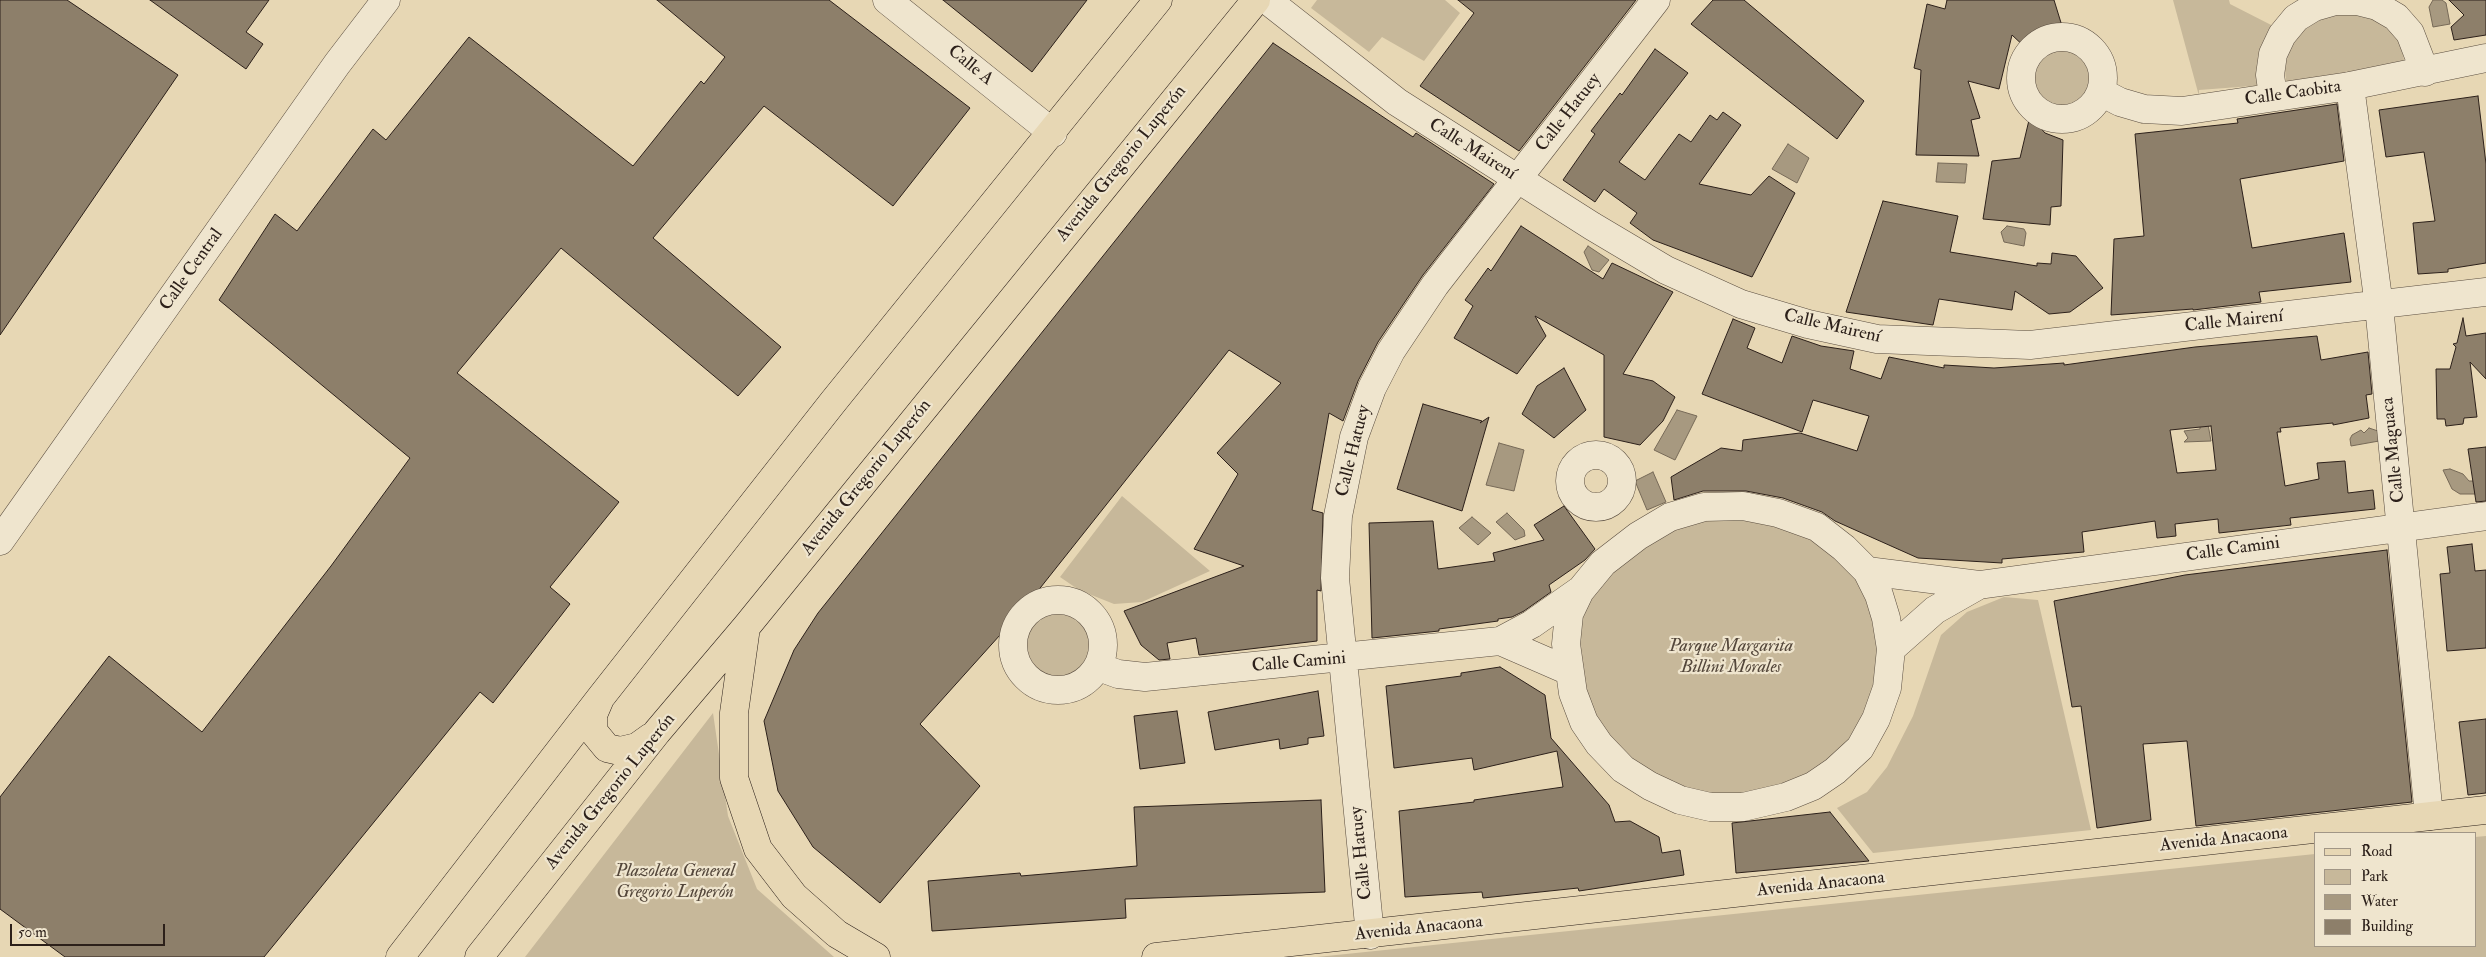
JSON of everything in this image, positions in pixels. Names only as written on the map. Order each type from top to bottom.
[{"type":"main road","points":[[404,955],[600,697],[833,402],[1053,133],[1158,0]]},
{"type":"main road","name":"Avenida Gregorio Luperón","points":[[479,957],[657,732],[746,627],[1256,0]]},
{"type":"main road","points":[[746,627],[734,714],[734,778],[758,849],[794,896],[837,934],[876,957]]},
{"type":"main road","points":[[600,697],[593,715],[593,731],[607,748],[620,751],[637,747],[657,732]]},
{"type":"main road","name":"Avenida Anacaona","points":[[1156,957],[1370,935],[2486,810]]},
{"type":"street","name":"Calle Central","points":[[0,541],[337,64],[386,0]]},
{"type":"street","name":"Calle A","points":[[887,0],[1053,133]]},
{"type":"street","name":"Calle Mairení","points":[[1267,0],[1397,102],[1592,226],[1666,270],[1741,304],[1808,324],[1877,339],[2030,345],[2379,306],[2486,292]]},
{"type":"street","name":"Calle Hatuey","points":[[1370,935],[1334,578],[1338,516],[1354,437],[1363,407],[1391,351],[1435,285],[1656,0]]},
{"type":"street","points":[[2273,96],[2271,68],[2273,54],[2282,34],[2296,18],[2314,7],[2335,0],[2357,0],[2377,6],[2396,17],[2410,33],[2425,72]]},
{"type":"street","name":"Calle Caobita","points":[[2101,92],[2120,102],[2144,108],[2182,111],[2350,86],[2486,58]]},
{"type":"street","name":"Calle Maguaca","points":[[2350,86],[2379,306],[2429,816]]},
{"type":"street","points":[[1612,503],[1638,536]]},
{"type":"street","points":[[1743,506],[1778,513],[1817,527],[1844,548],[1867,571],[1884,610],[1891,649],[1887,688],[1876,719],[1860,748],[1836,771],[1813,786],[1786,797],[1743,807],[1710,807],[1680,800],[1650,786],[1623,769],[1599,744],[1584,722],[1573,693],[1569,671],[1566,644],[1569,614],[1580,591],[1603,562],[1638,536],[1670,517],[1704,508],[1743,506]]},
{"type":"street","name":"Calle Camini","points":[[1867,571],[1979,585],[2401,526],[2486,516]]},
{"type":"street","name":"Calle Camini","points":[[1891,649],[1935,610],[1979,585]]},
{"type":"street","name":"Calle Camini","points":[[1098,667],[1118,674],[1145,677],[1342,659],[1500,641],[1532,624],[1580,591]]},
{"type":"street","name":"Calle Camini","points":[[1500,641],[1569,671]]},
{"type":"green space","points":[[1317,0],[1445,0],[1460,13],[1424,61],[1382,37],[1369,52],[1311,8]]},
{"type":"green space","points":[[2173,0],[2229,0],[2230,4],[2279,29],[2265,85],[2199,90],[2199,96]]},
{"type":"green space","points":[[2340,9],[2381,20],[2400,42],[2406,69],[2287,88],[2286,55],[2301,28]]},
{"type":"green space","points":[[2062,46],[2074,48],[2084,55],[2091,65],[2093,77],[2091,89],[2084,99],[2074,106],[2062,108],[2050,106],[2040,99],[2033,89],[2031,77],[2033,65],[2040,55],[2050,48]]},
{"type":"green space","points":[[1122,496],[1210,571],[1142,602],[1114,604],[1079,590],[1060,577]]},
{"type":"green space","name":"Parque Margarita Billini Morales","points":[[1715,512],[1813,533],[1866,585],[1881,638],[1872,715],[1825,773],[1740,802],[1651,781],[1587,713],[1575,666],[1578,616],[1587,592],[1645,540]]},
{"type":"green space","points":[[2004,597],[2038,600],[2091,830],[1873,853],[1837,808],[1867,792],[1887,767],[1913,716],[1941,635],[1967,612]]},
{"type":"green space","points":[[1058,609],[1078,615],[1088,625],[1094,645],[1088,665],[1078,675],[1058,681],[1038,675],[1028,665],[1022,645],[1028,625],[1038,615]]},
{"type":"green space","name":"Plazoleta General Gregorio Luperón","points":[[713,713],[728,816],[757,889],[834,957],[525,957]]},
{"type":"green space","points":[[2486,836],[2486,957],[1317,957],[2314,854],[2314,947],[2476,947],[2476,837]]},
{"type":"water","points":[[2433,0],[2442,0],[2446,3],[2450,24],[2433,27],[2429,7]]},
{"type":"water","points":[[1788,144],[1809,158],[1797,183],[1772,169]]},
{"type":"water","points":[[1938,163],[1967,164],[1965,183],[1936,182]]},
{"type":"water","points":[[2007,226],[2024,229],[2026,233],[2024,246],[2004,242],[2001,232]]},
{"type":"water","points":[[1588,246],[1609,260],[1599,272],[1592,270],[1584,252]]},
{"type":"water","points":[[1677,410],[1697,416],[1675,460],[1654,450]]},
{"type":"water","points":[[2206,413],[2211,441],[2184,442],[2188,438],[2184,431],[2200,429],[2200,414]]},
{"type":"water","points":[[2369,428],[2381,432],[2379,441],[2351,446],[2350,439],[2352,435],[2361,430],[2364,433]]},
{"type":"water","points":[[1499,443],[1524,450],[1514,491],[1486,485]]},
{"type":"water","points":[[2450,469],[2463,474],[2469,481],[2484,481],[2479,494],[2460,494],[2452,489],[2443,470]]},
{"type":"water","points":[[1653,472],[1666,502],[1647,510],[1635,481]]},
{"type":"water","points":[[1507,513],[1524,530],[1525,536],[1515,540],[1496,522]]},
{"type":"water","points":[[1472,517],[1491,533],[1478,545],[1459,528]]},
{"type":"building","points":[[0,0],[67,0],[178,75],[0,335]]},
{"type":"building","points":[[150,0],[269,0],[246,32],[263,44],[246,69]]},
{"type":"building","points":[[657,0],[829,0],[970,108],[893,206],[764,106],[653,238],[781,347],[738,396],[561,248],[457,373],[619,502],[550,587],[570,604],[493,703],[480,692],[264,957],[65,957],[0,909],[0,797],[109,656],[202,732],[331,566],[410,458],[219,300],[275,214],[297,231],[373,129],[386,140],[469,37],[633,166],[701,81],[704,84],[725,57]]},
{"type":"building","points":[[943,0],[1087,0],[1032,72]]},
{"type":"building","points":[[1458,0],[1636,0],[1519,151],[1420,86],[1474,13]]},
{"type":"building","points":[[1713,0],[1744,0],[1864,101],[1837,139],[1691,24]]},
{"type":"building","points":[[1947,0],[2054,0],[2062,26],[2027,49],[2012,35],[1999,89],[1968,81],[1980,118],[1971,120],[1979,156],[1916,155],[1921,70],[1914,68],[1927,4],[1945,9]]},
{"type":"building","points":[[2449,0],[2486,0],[2486,35],[2454,40],[2451,27],[2464,15]]},
{"type":"building","points":[[1273,43],[1413,137],[1416,133],[1494,184],[1423,275],[1378,342],[1358,381],[1343,421],[1329,413],[1312,510],[1323,513],[1321,591],[1317,590],[1317,641],[1199,655],[1196,638],[1167,643],[1170,659],[1159,660],[1141,645],[1124,611],[1244,566],[1194,549],[1238,474],[1217,453],[1281,383],[1229,350],[1010,626],[920,724],[980,786],[880,903],[813,847],[778,791],[764,721],[794,650],[818,613]]},
{"type":"building","points":[[1655,49],[1688,73],[1619,162],[1645,180],[1679,134],[1691,142],[1710,115],[1717,120],[1723,112],[1741,125],[1699,184],[1751,195],[1769,176],[1795,193],[1752,277],[1653,240],[1630,223],[1637,213],[1604,189],[1595,202],[1563,180],[1595,134],[1591,131],[1620,93],[1622,95]]},
{"type":"building","points":[[2478,96],[2486,164],[2486,263],[2448,269],[2448,272],[2418,274],[2413,223],[2435,221],[2424,152],[2386,157],[2379,110]]},
{"type":"building","points":[[2337,104],[2344,161],[2240,179],[2252,248],[2344,233],[2351,282],[2259,292],[2261,302],[2193,310],[2111,315],[2114,239],[2144,236],[2135,134],[2238,123],[2237,119]]},
{"type":"building","points":[[2030,116],[2045,133],[2063,140],[2061,206],[2051,207],[2050,225],[1983,219],[1992,161],[2020,158]]},
{"type":"building","points":[[1883,201],[1958,216],[1950,252],[2037,266],[2037,263],[2051,264],[2052,253],[2076,256],[2103,288],[2070,312],[2049,314],[2015,291],[2012,310],[1939,299],[1933,325],[1846,312]]},
{"type":"building","points":[[1521,226],[1603,279],[1612,263],[1673,292],[1623,374],[1653,381],[1675,397],[1663,421],[1640,445],[1604,437],[1604,355],[1535,316],[1546,336],[1517,374],[1454,338],[1473,306],[1465,300],[1488,268],[1491,271]]},
{"type":"building","points":[[2463,318],[2466,336],[2486,333],[2486,379],[2470,362],[2477,417],[2464,418],[2463,424],[2446,426],[2445,419],[2437,419],[2436,369],[2450,369],[2456,347],[2453,344],[2457,343]]},
{"type":"building","points":[[1733,319],[1755,328],[1747,348],[1782,363],[1792,336],[1821,346],[1854,351],[1850,369],[1881,379],[1889,357],[1944,368],[1944,365],[1994,368],[2064,363],[2064,365],[2195,347],[2317,336],[2321,360],[2368,352],[2372,394],[2366,395],[2369,418],[2333,425],[2333,423],[2280,428],[2281,432],[2277,432],[2285,486],[2319,479],[2317,463],[2345,461],[2348,493],[2373,490],[2375,509],[2290,518],[2291,525],[2219,533],[2218,519],[2175,524],[2176,536],[2157,538],[2155,521],[2082,532],[2084,552],[2002,559],[2002,563],[1918,558],[1835,521],[1822,512],[1783,498],[1746,491],[1703,491],[1674,500],[1671,477],[1721,448],[1742,451],[1743,440],[1800,433],[1857,451],[1869,416],[1813,400],[1802,432],[1702,394]],"holes":[[[2211,426],[2216,470],[2177,473],[2170,430]]]},
{"type":"building","points":[[1564,368],[1586,410],[1554,438],[1522,414],[1537,386]]},
{"type":"building","points":[[1423,404],[1482,421],[1480,423],[1489,417],[1462,511],[1397,489]]},
{"type":"building","points":[[2486,447],[2486,501],[2476,502],[2468,449]]},
{"type":"building","points":[[1564,506],[1595,549],[1585,560],[1549,585],[1551,592],[1524,611],[1512,617],[1498,619],[1498,621],[1439,629],[1439,631],[1372,638],[1369,523],[1433,521],[1438,569],[1495,561],[1493,553],[1544,540],[1534,525]]},
{"type":"building","points":[[2472,544],[2475,571],[2486,570],[2486,648],[2447,651],[2440,574],[2450,573],[2447,547]]},
{"type":"building","points":[[2387,550],[2412,802],[2196,826],[2187,741],[2143,744],[2151,820],[2097,828],[2081,706],[2072,707],[2054,601],[2185,575]]},
{"type":"building","points":[[1500,667],[1545,695],[1551,738],[1609,805],[1615,822],[1630,821],[1659,837],[1662,853],[1680,850],[1684,875],[1579,891],[1578,888],[1483,898],[1482,892],[1405,897],[1399,811],[1474,802],[1474,800],[1563,787],[1557,751],[1474,770],[1472,758],[1394,768],[1386,686],[1461,676],[1461,673]]},
{"type":"building","points":[[1318,691],[1324,736],[1308,738],[1308,744],[1280,749],[1279,739],[1215,750],[1208,712]]},
{"type":"building","points":[[1177,711],[1185,763],[1140,769],[1134,716]]},
{"type":"building","points":[[2486,719],[2486,793],[2468,795],[2459,722]]},
{"type":"building","points":[[1321,800],[1325,892],[1125,899],[1126,918],[932,931],[928,881],[1020,873],[1021,876],[1137,866],[1134,807]]},
{"type":"building","points":[[1830,812],[1869,861],[1736,873],[1732,823]]}]
